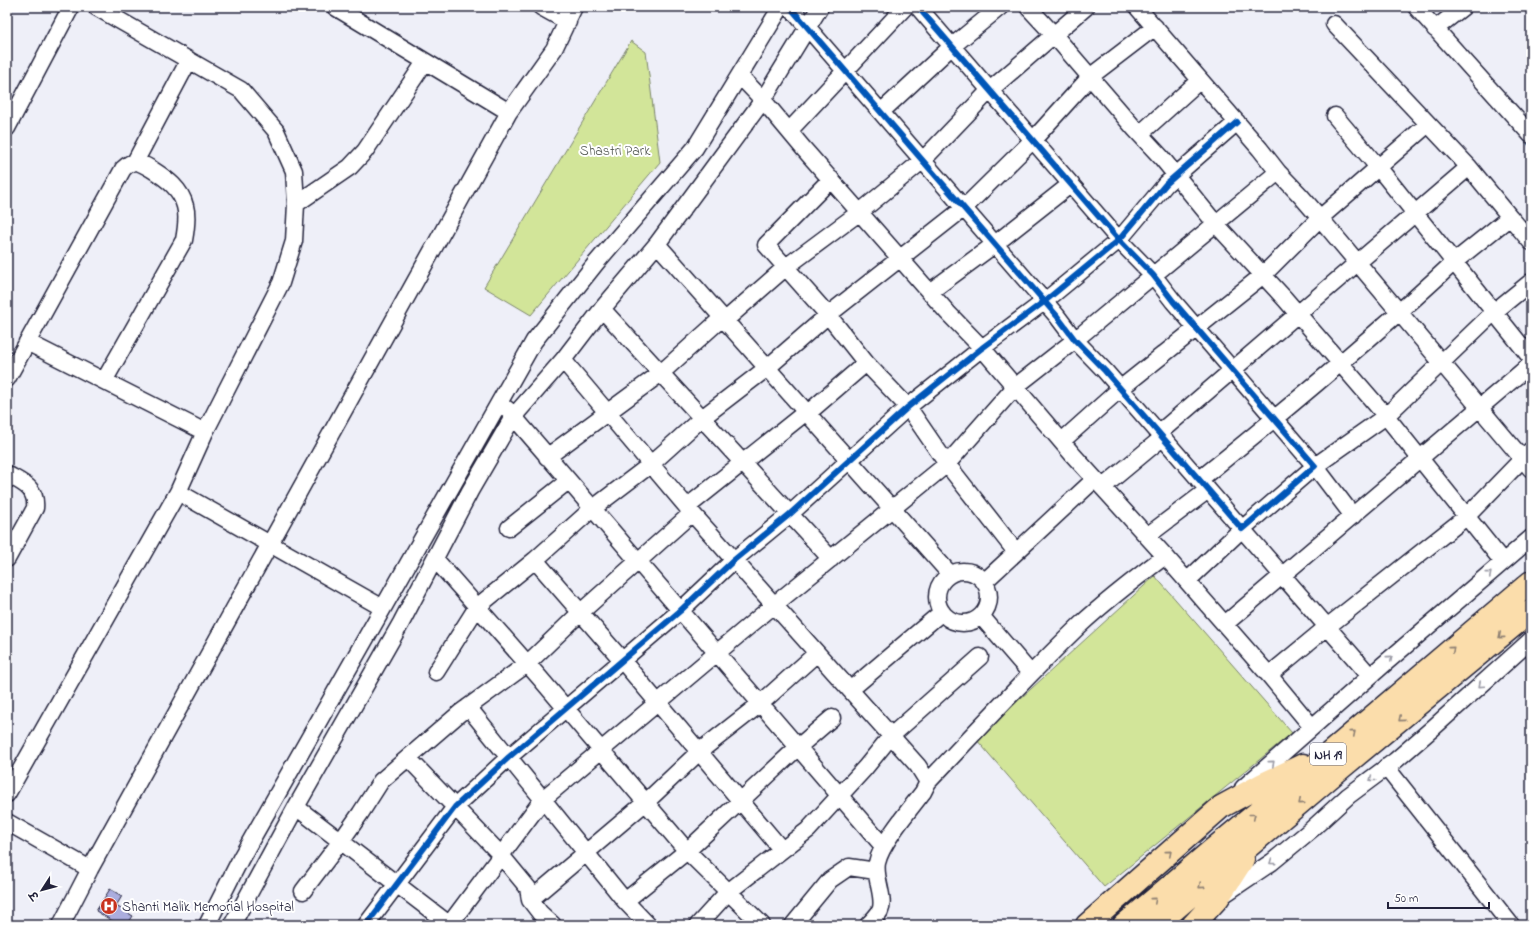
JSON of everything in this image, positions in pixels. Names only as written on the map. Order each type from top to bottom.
[{"type":"highway","name":"NH 19","points":[[1124,925],[1531,582]]},
{"type":"highway","points":[[1156,925],[1531,611]]},
{"type":"highway","points":[[1087,925],[1221,807],[1300,765],[1319,762]]},
{"type":"highway","points":[[1193,925],[1218,898],[1254,842]]},
{"type":"street","points":[[7,128],[72,7]]},
{"type":"street","points":[[7,794],[178,492],[205,432],[280,283],[294,241],[296,204],[294,171],[276,131],[241,90],[96,7]]},
{"type":"street","points":[[335,7],[509,112]]},
{"type":"street","points":[[541,7],[568,22]]},
{"type":"street","points":[[61,925],[90,868],[509,112],[554,49],[574,7]]},
{"type":"street","points":[[207,925],[241,858],[534,341],[596,263],[695,148],[781,7]]},
{"type":"street","points":[[790,7],[1045,301],[1075,340],[1105,371],[1281,576],[1370,676]]},
{"type":"street","points":[[232,925],[296,807],[400,623],[470,491],[513,417],[563,360],[602,309],[656,244],[763,100],[820,7]]},
{"type":"street","points":[[789,131],[905,7]]},
{"type":"street","points":[[918,7],[1119,240],[1152,275],[1172,301],[1275,419],[1315,466],[1352,516]]},
{"type":"street","points":[[880,112],[952,47],[1000,7]]},
{"type":"street","points":[[1028,7],[1091,76],[1215,223],[1298,314],[1386,416],[1503,562]]},
{"type":"street","points":[[547,457],[661,373],[722,318],[729,317],[786,267],[860,212],[923,160],[990,90],[1086,7]]},
{"type":"street","points":[[1137,7],[1237,122],[1278,172],[1358,262],[1481,408],[1528,459],[1466,517],[1269,675]]},
{"type":"street","points":[[1416,7],[1531,136]]},
{"type":"street","points":[[1435,29],[1463,7]]},
{"type":"street","points":[[1334,24],[1469,167],[1531,242]]},
{"type":"street","points":[[436,672],[477,607],[535,560],[592,509],[650,465],[702,418],[767,368],[828,315],[964,208],[1033,140],[1091,76],[1155,27]]},
{"type":"street","points":[[135,162],[189,60]]},
{"type":"street","points":[[296,204],[350,167],[365,151],[425,62]]},
{"type":"street","points":[[740,76],[763,100],[830,179],[982,348],[1062,441],[1225,624],[1312,727]]},
{"type":"street","points":[[1140,134],[1200,80]]},
{"type":"street","points":[[1334,116],[1378,167],[1531,358]]},
{"type":"street","points":[[366,925],[455,807],[509,757],[680,611],[734,560],[790,514],[908,407],[982,348],[1045,301],[1119,240],[1166,184],[1237,122]]},
{"type":"street","points":[[1062,441],[1120,389],[1263,275],[1320,218],[1428,124]]},
{"type":"street","points":[[7,379],[123,169],[127,165],[135,162],[142,163],[170,181],[182,198],[186,206],[186,228],[184,240],[104,381]]},
{"type":"street","points":[[984,582],[1016,552],[1099,483],[1160,435],[1232,369],[1469,167]]},
{"type":"street","points":[[296,807],[450,925],[500,854],[543,799],[774,604],[947,464],[1015,387],[1075,340],[1278,172]]},
{"type":"street","points":[[830,179],[766,245],[828,315],[866,363],[908,407],[947,464],[1016,552]]},
{"type":"street","points":[[931,291],[995,244],[1071,184]]},
{"type":"street","points":[[1147,536],[1275,419],[1400,313],[1454,262],[1510,217]]},
{"type":"street","points":[[656,244],[950,574]]},
{"type":"street","points":[[1186,581],[1242,529],[1315,466],[1386,416],[1494,312],[1531,282]]},
{"type":"street","points":[[602,309],[831,559]]},
{"type":"street","points":[[27,342],[205,432]]},
{"type":"street","points":[[563,360],[689,510],[918,766],[928,782]]},
{"type":"street","points":[[303,891],[341,841],[381,781],[468,707],[527,664],[581,612],[637,562],[689,510],[742,462],[806,412],[808,413],[866,363]]},
{"type":"street","points":[[1225,624],[1531,364]]},
{"type":"street","points":[[500,401],[797,748],[883,846]]},
{"type":"street","points":[[7,474],[27,486],[32,491],[36,501],[35,508],[7,559]]},
{"type":"street","points":[[509,528],[568,481]]},
{"type":"street","points":[[178,492],[383,608]]},
{"type":"street","points":[[1221,807],[1370,676],[1531,538]]},
{"type":"street","points":[[868,925],[880,911],[882,905],[876,870],[877,862],[883,846],[924,792],[928,782],[1081,624],[1165,556]]},
{"type":"street","points":[[435,559],[687,851],[762,925]]},
{"type":"street","points":[[535,560],[700,751],[782,850]]},
{"type":"street","points":[[957,572],[972,573],[984,582],[989,596],[985,610],[981,616],[975,620],[961,623],[947,618],[938,606],[937,591],[944,578],[950,574],[957,572]]},
{"type":"street","points":[[850,690],[942,612]]},
{"type":"street","points":[[981,616],[1031,674]]},
{"type":"street","points":[[1218,898],[1272,862],[1312,830],[1348,796],[1386,767],[1432,728],[1531,640]]},
{"type":"street","points":[[530,900],[646,802],[700,751],[760,704],[817,653]]},
{"type":"street","points":[[698,925],[728,892],[808,830],[865,768],[891,736],[980,657]]},
{"type":"street","points":[[468,707],[625,901],[648,925]]},
{"type":"street","points":[[625,901],[687,851],[797,748],[832,718]]},
{"type":"street","points":[[408,758],[500,854],[528,888],[530,900],[540,913],[553,925]]},
{"type":"street","points":[[1386,767],[1511,925]]},
{"type":"street","points":[[7,822],[90,868]]},
{"type":"street","points":[[793,925],[830,880],[849,867],[876,870]]},
{"type":"green space","name":"Shastri Park","points":[[631,41],[646,52],[660,162],[531,315],[484,287]]},
{"type":"green space","points":[[1155,576],[1292,733],[1104,887],[976,739]]},
{"type":"building","points":[[110,889],[122,896],[116,906],[133,916],[127,925],[119,925],[96,911]]},
{"type":"waterway","points":[[1525,139],[1531,146]]},
{"type":"cycle path","points":[[790,7],[1057,316],[1075,340],[1105,371],[1242,529],[1315,466],[1173,301],[1153,275],[1119,240],[918,7]]},
{"type":"cycle path","points":[[366,925],[455,807],[509,757],[680,611],[734,560],[790,514],[908,407],[982,348],[1045,301],[1119,240],[1166,184],[1237,122]]},
{"type":"place","name":"Shanti Malik Memorial Hospital","points":[[109,906]]}]
